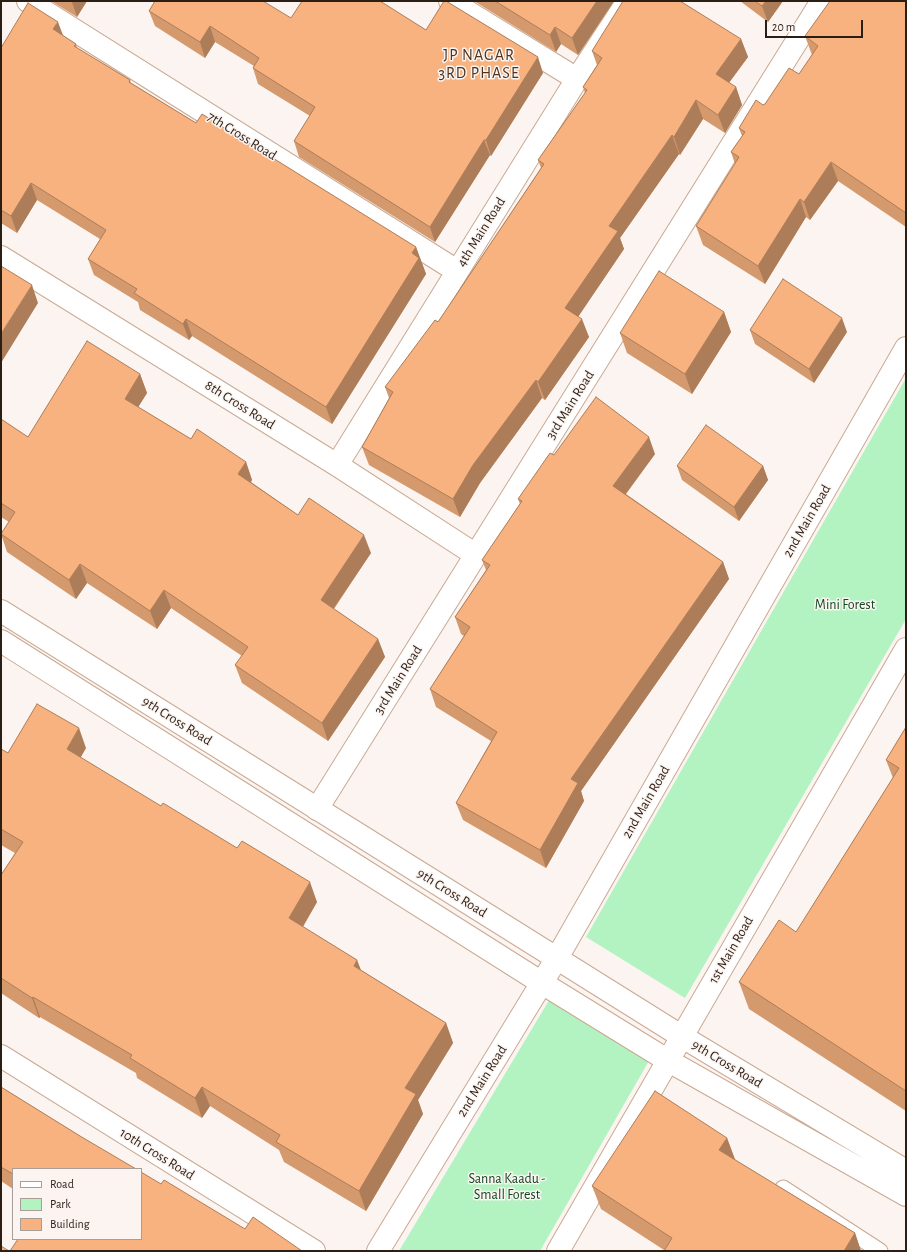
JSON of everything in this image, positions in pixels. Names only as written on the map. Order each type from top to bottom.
[{"type":"street","name":"7th Cross Road","points":[[28,1],[457,271]]},
{"type":"street","points":[[450,1],[577,79]]},
{"type":"street","name":"4th Main Road","points":[[337,465],[577,79],[628,1]]},
{"type":"street","name":"3rd Main Road","points":[[317,809],[822,1]]},
{"type":"street","name":"8th Cross Road","points":[[1,257],[337,465],[476,555]]},
{"type":"street","name":"2nd Main Road","points":[[378,1251],[557,958],[906,348]]},
{"type":"street","name":"9th Cross Road","points":[[1,611],[681,1036],[906,1171]]},
{"type":"street","name":"9th Cross Road","points":[[1,640],[542,983],[667,1060],[906,1195]]},
{"type":"street","name":"1st Main Road","points":[[558,1251],[667,1060],[906,649]]},
{"type":"street","name":"10th Cross Road","points":[[1,1056],[314,1251]]},
{"type":"lane","points":[[783,1188],[880,1251]]},
{"type":"green space","name":"Mini Forest","points":[[906,378],[906,619],[685,998],[586,937]]},
{"type":"green space","name":"Sanna Kaadu - Small Forest","points":[[551,997],[650,1059],[540,1251],[399,1251]]},
{"type":"building","points":[[155,1],[263,1],[291,18],[302,1],[380,1],[426,30],[444,1],[446,1],[538,57],[430,227],[294,141],[315,107],[253,68],[259,58],[210,26],[200,42],[149,11]]},
{"type":"building","points":[[495,1],[597,1],[572,38],[555,27],[550,35]]},
{"type":"building","points":[[623,1],[680,1],[741,39],[716,74],[736,87],[718,115],[696,100],[674,137],[672,135],[609,226],[618,231],[565,308],[582,319],[538,382],[536,380],[473,465],[453,499],[362,447],[393,392],[385,387],[435,320],[438,322],[544,164],[538,160],[587,90],[583,87],[602,58],[592,51]]},
{"type":"building","points":[[755,1],[766,1],[762,6]]},
{"type":"building","points":[[830,1],[906,1],[906,213],[831,162],[804,202],[800,199],[758,266],[696,226],[739,157],[731,152],[745,132],[739,128],[756,100],[763,105],[765,104],[789,68],[799,74],[818,46],[805,36]]},
{"type":"building","points":[[28,3],[58,22],[53,29],[76,44],[74,46],[130,80],[129,82],[196,123],[202,114],[416,247],[412,253],[419,258],[326,407],[186,319],[183,324],[134,293],[137,289],[88,259],[106,230],[31,183],[11,216],[1,210],[1,48]]},
{"type":"building","points":[[1,266],[32,285],[1,334]]},
{"type":"building","points":[[659,271],[724,312],[685,374],[620,333]]},
{"type":"building","points":[[783,279],[842,318],[809,369],[750,330]]},
{"type":"building","points":[[87,341],[140,374],[125,399],[191,439],[197,429],[246,462],[238,474],[298,515],[309,498],[364,535],[321,600],[378,639],[322,723],[235,665],[248,647],[164,590],[150,611],[80,564],[69,580],[1,534],[15,512],[1,503],[1,419],[28,437]]},
{"type":"building","points":[[596,397],[649,437],[613,486],[723,562],[571,779],[578,783],[540,850],[456,803],[497,732],[430,689],[470,627],[455,617],[490,565],[482,560],[522,501],[518,499],[550,453],[554,455]]},
{"type":"building","points":[[706,425],[763,466],[734,507],[677,466]]},
{"type":"building","points":[[37,704],[79,728],[67,749],[161,806],[163,803],[237,848],[242,841],[310,882],[289,918],[357,960],[354,966],[446,1023],[405,1088],[416,1094],[359,1191],[276,1142],[280,1135],[202,1087],[195,1098],[130,1058],[132,1055],[33,997],[32,998],[1,978],[1,875],[23,842],[1,829],[1,749],[8,753]]},
{"type":"building","points":[[906,727],[906,1091],[739,982],[779,920],[796,932],[899,768],[886,760]]},
{"type":"building","points":[[1,1087],[134,1168],[12,1168],[12,1173],[1,1167]]},
{"type":"building","points":[[655,1091],[727,1138],[719,1150],[855,1233],[844,1251],[664,1251],[672,1238],[592,1186]]},
{"type":"building","points":[[142,1173],[161,1184],[164,1180],[245,1229],[253,1217],[302,1251],[10,1251],[17,1240],[142,1240]]},
{"type":"building","points":[[1,1246],[9,1251],[1,1251]]},
{"type":"district","name":"JP NAGAR 3RD PHASE","points":[[479,64]]}]
